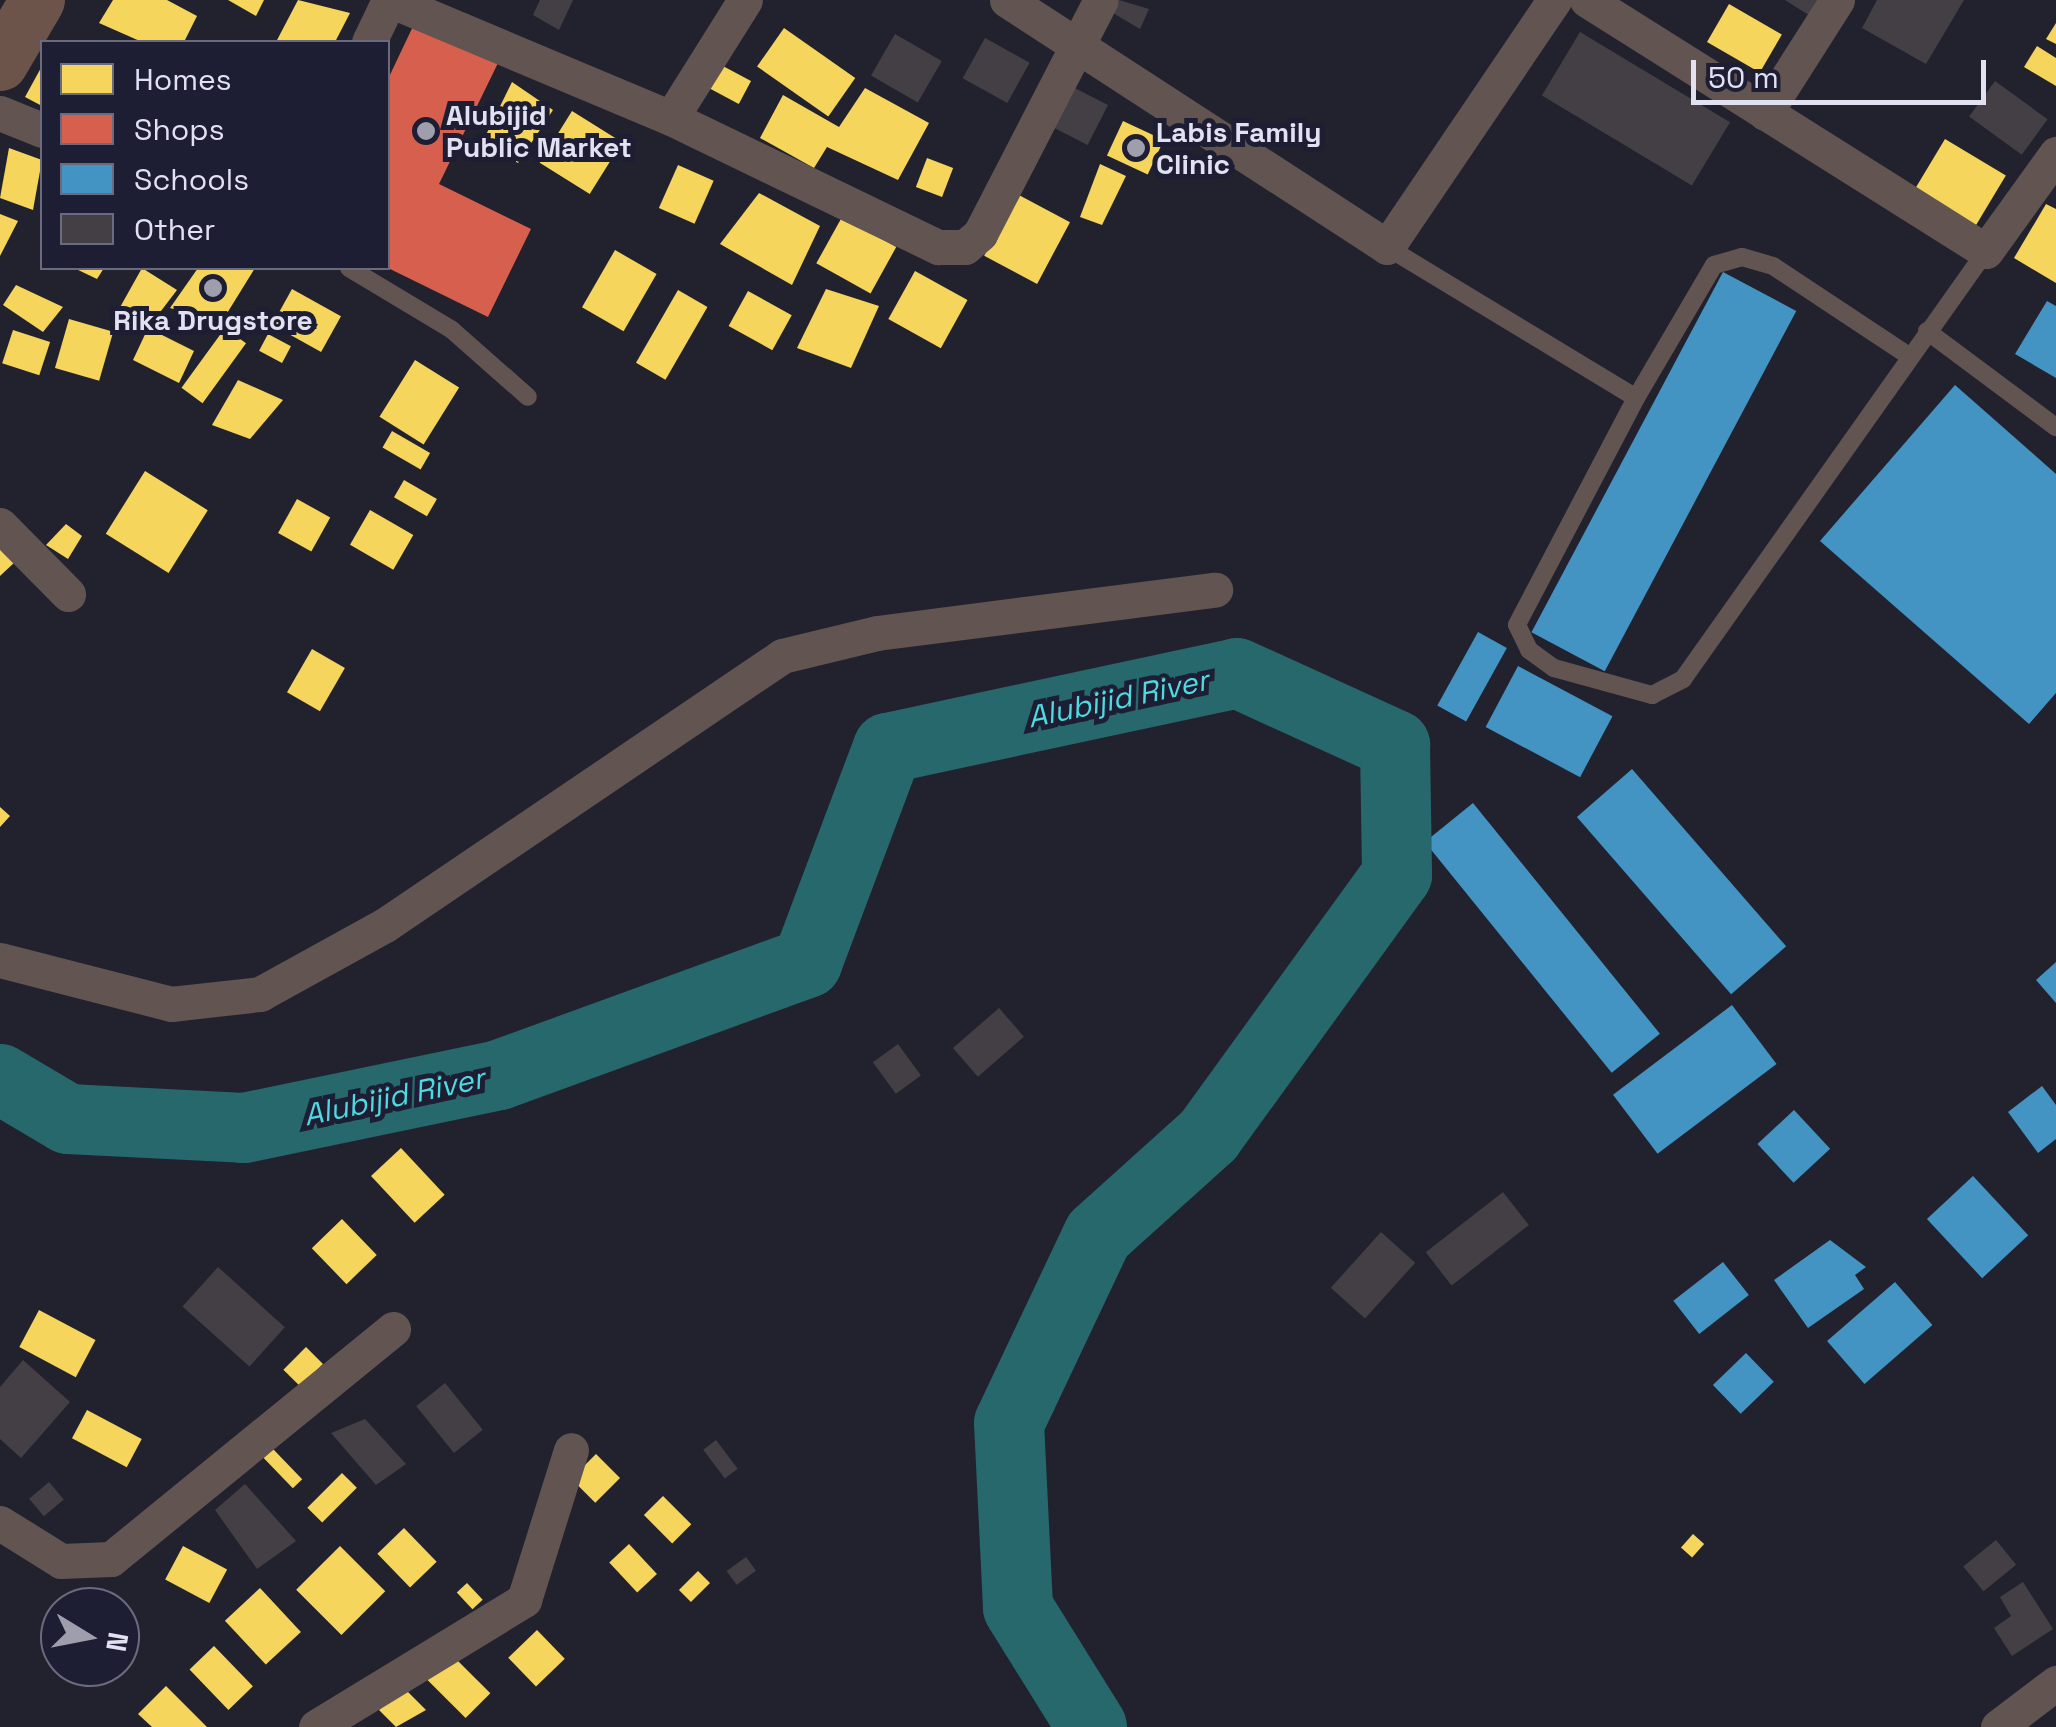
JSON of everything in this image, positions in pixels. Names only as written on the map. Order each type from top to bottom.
[{"type":"highway","points":[[0,63],[38,0]]},
{"type":"street","points":[[371,40],[389,0],[671,118],[938,248],[965,247],[980,234],[1100,0]]},
{"type":"street","points":[[671,118],[745,0]]},
{"type":"street","points":[[1007,0],[1078,40],[1386,247],[1554,0]]},
{"type":"street","points":[[1587,0],[1986,251],[2056,154]]},
{"type":"street","points":[[1765,113],[1837,0]]},
{"type":"street","points":[[0,112],[40,129]]},
{"type":"street","points":[[0,525],[68,594]]},
{"type":"street","points":[[0,960],[128,998],[172,1004],[260,994],[385,925],[782,656],[916,627],[1215,590]]},
{"type":"street","points":[[0,1523],[61,1561],[112,1558],[393,1329]]},
{"type":"street","points":[[316,1727],[524,1600],[571,1450]]},
{"type":"street","points":[[1998,1727],[2056,1683]]},
{"type":"lane","points":[[1386,247],[1636,398]]},
{"type":"lane","points":[[1909,356],[1773,266],[1742,257],[1714,265],[1636,398],[1517,625],[1529,650],[1554,668],[1652,695],[1683,679],[1986,251]]},
{"type":"lane","points":[[352,270],[452,330],[528,397]]},
{"type":"lane","points":[[1927,332],[2056,427]]},
{"type":"building: Homes","points":[[113,0],[167,0],[197,16],[185,40],[137,40],[99,23]]},
{"type":"building: Homes","points":[[228,0],[264,0],[256,16]]},
{"type":"building: Homes","points":[[298,0],[350,13],[336,40],[277,40]]},
{"type":"building: Homes","points":[[1729,4],[1782,34],[1760,73],[1707,42]]},
{"type":"building: Homes","points":[[2056,23],[2056,44],[2046,39]]},
{"type":"building: Homes","points":[[784,28],[855,78],[828,116],[757,67]]},
{"type":"building: Homes","points":[[2037,46],[2056,58],[2056,86],[2024,67]]},
{"type":"building: Homes","points":[[721,65],[751,81],[739,104],[709,88]]},
{"type":"building: Homes","points":[[40,70],[40,105],[25,97]]},
{"type":"building: Homes","points":[[512,82],[553,110],[518,163],[482,143]]},
{"type":"building: Homes","points":[[865,88],[929,123],[898,180],[827,147],[814,168],[760,138],[783,95],[839,127]]},
{"type":"building: Homes","points":[[572,111],[622,142],[590,194],[540,163]]},
{"type":"building: Homes","name":"Labis Family Clinic","points":[[1123,121],[1164,140],[1148,174],[1107,155]]},
{"type":"building: Homes","points":[[1945,139],[2006,176],[1974,228],[1914,191]]},
{"type":"building: Homes","points":[[9,148],[40,159],[33,210],[0,198]]},
{"type":"building: Homes","points":[[927,158],[953,168],[942,197],[916,187]]},
{"type":"building: Homes","points":[[1100,164],[1126,176],[1102,225],[1080,217]]},
{"type":"building: Homes","points":[[678,165],[714,181],[695,224],[659,208]]},
{"type":"building: Homes","points":[[759,193],[820,226],[792,285],[720,244]]},
{"type":"building: Homes","points":[[1017,194],[1070,222],[1037,284],[984,256]]},
{"type":"building: Homes","points":[[2046,204],[2056,209],[2056,283],[2014,258]]},
{"type":"building: Homes","points":[[0,214],[18,221],[0,256]]},
{"type":"building: Homes","points":[[842,217],[896,247],[871,293],[816,263]]},
{"type":"building: Homes","points":[[615,250],[657,274],[624,331],[582,307]]},
{"type":"building: Homes","points":[[78,270],[103,270],[97,279]]},
{"type":"building: Homes","points":[[141,270],[177,290],[148,328],[114,318]]},
{"type":"building: Homes","name":"Rika Drugstore","points":[[197,270],[254,270],[221,323],[170,308]]},
{"type":"building: Homes","points":[[915,271],[967,300],[941,348],[888,319]]},
{"type":"building: Homes","points":[[16,285],[63,307],[43,332],[3,305]]},
{"type":"building: Homes","points":[[292,289],[341,316],[321,352],[272,325]]},
{"type":"building: Homes","points":[[826,289],[879,306],[851,368],[797,348]]},
{"type":"building: Homes","points":[[678,290],[707,307],[665,380],[636,363]]},
{"type":"building: Homes","points":[[748,291],[792,315],[772,350],[729,326]]},
{"type":"building: Homes","points":[[69,319],[113,332],[99,381],[55,368]]},
{"type":"building: Homes","points":[[148,328],[194,351],[179,383],[133,360]]},
{"type":"building: Homes","points":[[225,328],[246,343],[203,403],[182,388]]},
{"type":"building: Homes","points":[[13,330],[50,342],[39,375],[2,363]]},
{"type":"building: Homes","points":[[268,334],[291,346],[282,363],[259,351]]},
{"type":"building: Homes","points":[[415,360],[459,388],[424,444],[379,417]]},
{"type":"building: Homes","points":[[238,380],[283,400],[250,439],[212,425]]},
{"type":"building: Homes","points":[[392,431],[430,453],[421,469],[382,447]]},
{"type":"building: Homes","points":[[145,471],[208,510],[169,573],[106,534]]},
{"type":"building: Homes","points":[[404,480],[437,499],[427,516],[394,497]]},
{"type":"building: Homes","points":[[297,499],[330,517],[311,552],[278,533]]},
{"type":"building: Homes","points":[[370,510],[413,535],[393,570],[350,545]]},
{"type":"building: Homes","points":[[66,524],[82,536],[68,559],[46,545]]},
{"type":"building: Homes","points":[[0,545],[16,561],[0,576]]},
{"type":"building: Homes","points":[[312,649],[345,668],[320,711],[287,692]]},
{"type":"building: Homes","points":[[0,807],[10,816],[0,827]]},
{"type":"building: Homes","points":[[401,1148],[445,1195],[415,1223],[371,1176]]},
{"type":"building: Homes","points":[[342,1219],[377,1255],[347,1284],[312,1248]]},
{"type":"building: Homes","points":[[39,1310],[96,1340],[76,1377],[19,1347]]},
{"type":"building: Homes","points":[[306,1347],[323,1364],[300,1387],[283,1370]]},
{"type":"building: Homes","points":[[87,1410],[142,1439],[127,1467],[72,1438]]},
{"type":"building: Homes","points":[[273,1449],[302,1479],[293,1488],[264,1458]]},
{"type":"building: Homes","points":[[596,1454],[620,1478],[595,1503],[571,1479]]},
{"type":"building: Homes","points":[[342,1473],[357,1488],[322,1522],[307,1508]]},
{"type":"building: Homes","points":[[663,1496],[691,1524],[672,1543],[644,1515]]},
{"type":"building: Homes","points":[[404,1528],[437,1562],[410,1588],[377,1554]]},
{"type":"building: Homes","points":[[1693,1534],[1704,1544],[1692,1557],[1681,1547]]},
{"type":"building: Homes","points":[[629,1544],[657,1574],[637,1592],[609,1562]]},
{"type":"building: Homes","points":[[183,1546],[227,1569],[209,1603],[165,1580]]},
{"type":"building: Homes","points":[[340,1546],[385,1591],[341,1635],[296,1590]]},
{"type":"building: Homes","points":[[698,1571],[710,1583],[691,1602],[679,1590]]},
{"type":"building: Homes","points":[[467,1583],[483,1600],[472,1609],[457,1593]]},
{"type":"building: Homes","points":[[260,1588],[301,1632],[266,1665],[225,1621]]},
{"type":"building: Homes","points":[[537,1630],[565,1659],[536,1687],[508,1658]]},
{"type":"building: Homes","points":[[214,1646],[253,1686],[228,1710],[190,1670]]},
{"type":"building: Homes","points":[[450,1653],[490,1693],[466,1718],[425,1678]]},
{"type":"building: Homes","points":[[166,1686],[207,1727],[152,1727],[138,1714]]},
{"type":"building: Homes","points":[[403,1687],[426,1710],[396,1727],[379,1710]]},
{"type":"building: Shops","name":"Alubijid Public Market","points":[[416,20],[499,61],[439,184],[531,229],[488,317],[390,269],[390,75]]},
{"type":"building: Schools","points":[[1723,272],[1796,311],[1605,671],[1531,632]]},
{"type":"building: Schools","points":[[2047,301],[2056,306],[2056,378],[2015,354]]},
{"type":"building: Schools","points":[[1955,385],[2056,474],[2056,693],[2029,724],[1820,541]]},
{"type":"building: Schools","points":[[1478,632],[1507,648],[1466,721],[1437,705]]},
{"type":"building: Schools","points":[[1518,666],[1612,716],[1580,777],[1486,727]]},
{"type":"building: Schools","points":[[1632,769],[1786,946],[1731,994],[1577,817]]},
{"type":"building: Schools","points":[[1473,803],[1660,1034],[1612,1073],[1425,842]]},
{"type":"building: Schools","points":[[2056,962],[2056,1003],[2036,980]]},
{"type":"building: Schools","points":[[1732,1005],[1777,1064],[1658,1154],[1613,1095]]},
{"type":"building: Schools","points":[[2042,1086],[2056,1105],[2056,1139],[2038,1153],[2008,1112]]},
{"type":"building: Schools","points":[[1794,1110],[1830,1149],[1794,1183],[1757,1144]]},
{"type":"building: Schools","points":[[1973,1176],[2028,1235],[1982,1278],[1927,1219]]},
{"type":"building: Schools","points":[[1830,1240],[1866,1267],[1855,1275],[1864,1289],[1808,1328],[1774,1280]]},
{"type":"building: Schools","points":[[1723,1262],[1749,1295],[1699,1334],[1673,1301]]},
{"type":"building: Schools","points":[[1895,1282],[1932,1325],[1864,1384],[1827,1341]]},
{"type":"building: Schools","points":[[1746,1353],[1774,1382],[1741,1414],[1713,1385]]},
{"type":"building: Other","points":[[540,0],[573,0],[559,30],[533,15]]},
{"type":"building: Other","points":[[1119,0],[1149,9],[1140,29],[1113,13]]},
{"type":"building: Other","points":[[1785,0],[1821,0],[1812,17]]},
{"type":"building: Other","points":[[1877,0],[1964,0],[1926,64],[1862,28]]},
{"type":"building: Other","points":[[1580,32],[1730,122],[1692,186],[1542,95]]},
{"type":"building: Other","points":[[895,34],[942,61],[918,103],[871,76]]},
{"type":"building: Other","points":[[985,38],[1030,63],[1007,103],[963,78]]},
{"type":"building: Other","points":[[1995,81],[2048,119],[2022,155],[1969,117]]},
{"type":"building: Other","points":[[1067,84],[1108,105],[1088,145],[1047,124]]},
{"type":"building: Other","points":[[999,1008],[1024,1037],[978,1077],[953,1048]]},
{"type":"building: Other","points":[[898,1044],[921,1076],[896,1094],[873,1062]]},
{"type":"building: Other","points":[[1503,1192],[1529,1225],[1452,1285],[1426,1252]]},
{"type":"building: Other","points":[[1381,1232],[1415,1263],[1365,1319],[1331,1288]]},
{"type":"building: Other","points":[[218,1267],[285,1327],[249,1367],[183,1306]]},
{"type":"building: Other","points":[[23,1360],[70,1402],[21,1458],[0,1439],[0,1387]]},
{"type":"building: Other","points":[[445,1383],[483,1430],[454,1453],[416,1406]]},
{"type":"building: Other","points":[[365,1419],[406,1464],[376,1485],[331,1433]]},
{"type":"building: Other","points":[[716,1440],[738,1469],[725,1478],[703,1450]]},
{"type":"building: Other","points":[[49,1482],[64,1500],[44,1516],[29,1499]]},
{"type":"building: Other","points":[[245,1484],[296,1541],[257,1569],[215,1510]]},
{"type":"building: Other","points":[[1996,1540],[2016,1565],[1983,1591],[1963,1566]]},
{"type":"building: Other","points":[[746,1557],[756,1571],[737,1585],[727,1571]]},
{"type":"building: Other","points":[[2023,1582],[2053,1629],[2012,1656],[1994,1628],[2011,1616],[2000,1597]]},
{"type":"waterway","name":"Alubijid River","points":[[0,1079],[68,1119],[244,1128],[499,1075],[807,963],[888,748],[1237,673],[1395,745],[1397,875],[1209,1135],[1098,1235],[1009,1423],[1018,1608],[1092,1727]]},
{"type":"place","name":"Alubijid Public Market","points":[[426,131]]},
{"type":"place","name":"Labis Family Clinic","points":[[1136,148]]},
{"type":"place","name":"Rika Drugstore","points":[[213,288]]}]
